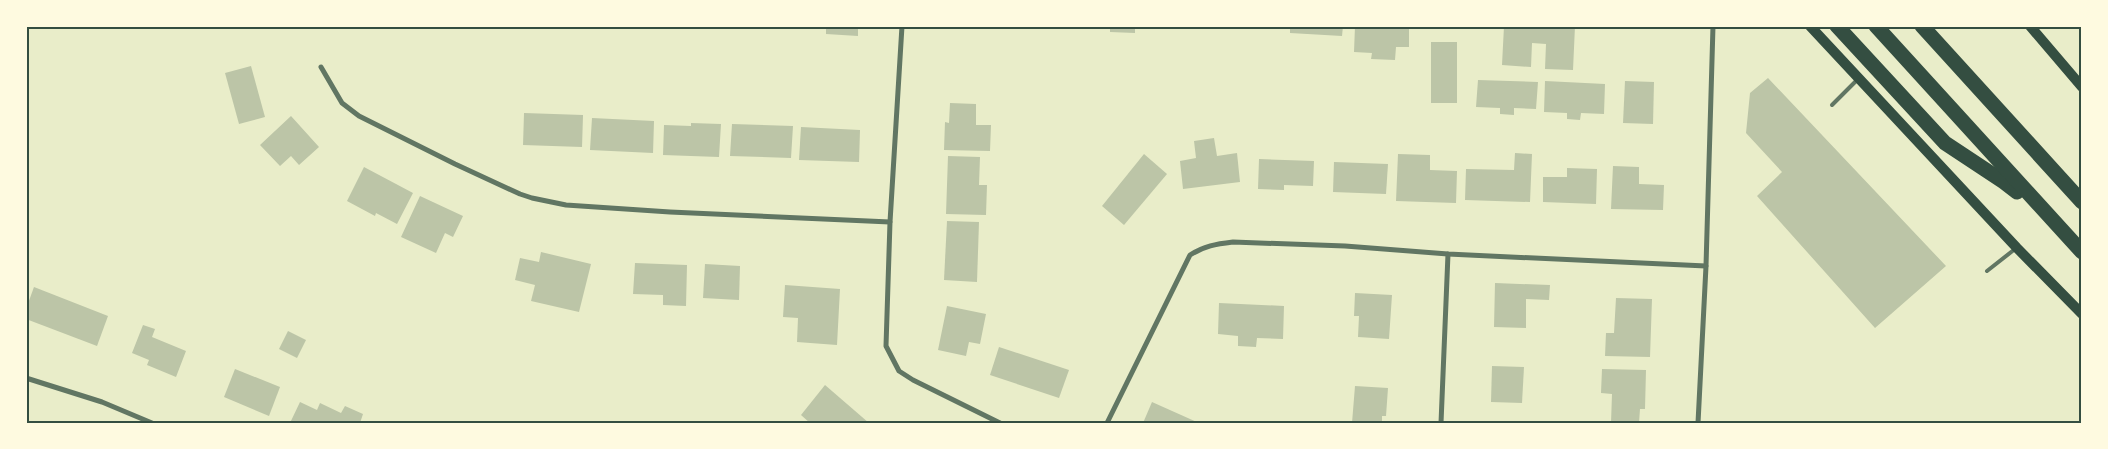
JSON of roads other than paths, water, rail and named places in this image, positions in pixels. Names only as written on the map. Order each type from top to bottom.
[{"type":"highway","points":[[1837,26],[1945,143],[2004,182],[2059,228]]},
{"type":"highway","points":[[1876,26],[2082,252]]},
{"type":"highway","points":[[1922,26],[2082,202]]},
{"type":"main road","points":[[1810,26],[2017,248],[2082,314]]},
{"type":"main road","points":[[2030,26],[2082,87]]},
{"type":"street","points":[[902,26],[890,222],[886,346],[900,371],[913,380],[1000,423]]},
{"type":"street","points":[[1698,423],[1706,266],[1713,26]]},
{"type":"street","points":[[322,67],[342,103],[359,116],[455,164],[532,198],[566,205],[632,210],[890,222]]},
{"type":"street","points":[[1107,423],[1190,255],[1202,247],[1242,242],[1706,266]]},
{"type":"street","points":[[1441,423],[1448,254]]},
{"type":"street","points":[[26,378],[102,402],[152,423]]},
{"type":"lane","points":[[1832,105],[1858,79]]},
{"type":"lane","points":[[1987,271],[2017,248]]}]
